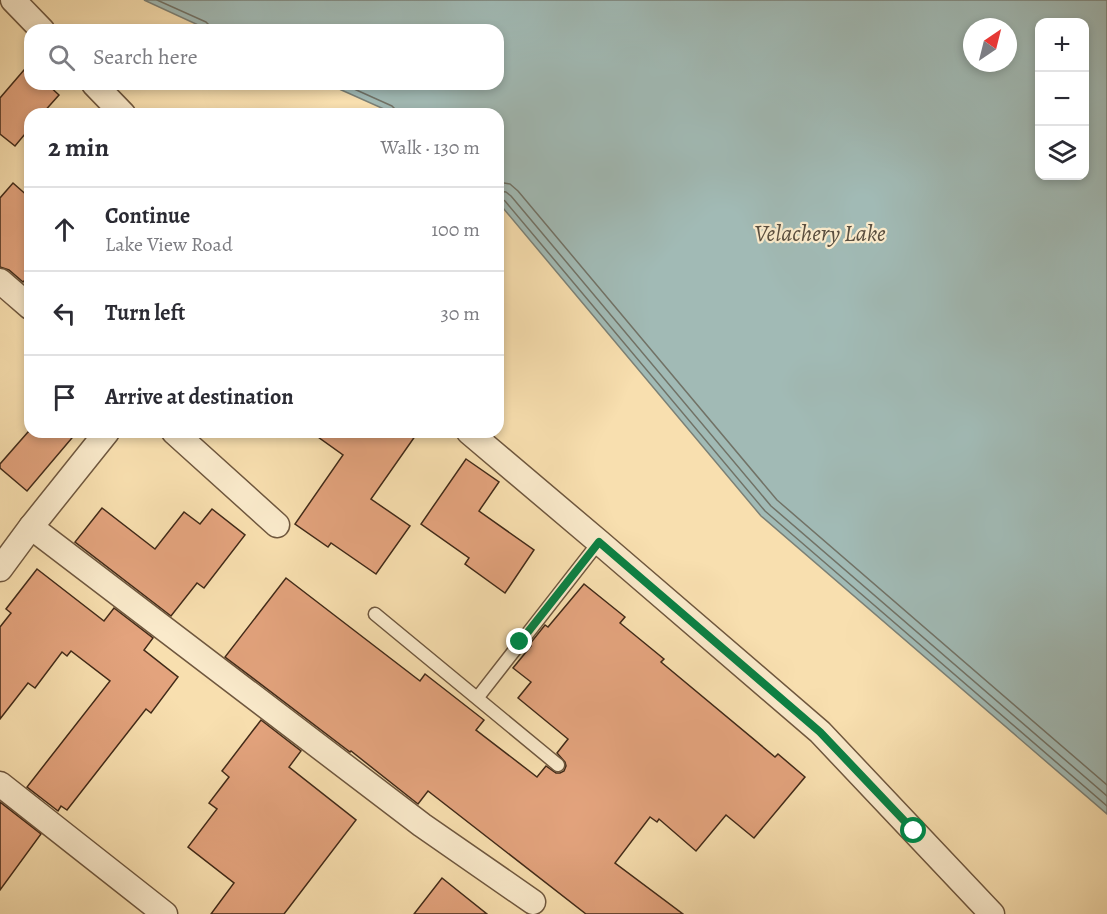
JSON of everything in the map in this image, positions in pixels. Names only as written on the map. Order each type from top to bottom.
[{"type":"street","points":[[13,0],[36,24]]},
{"type":"street","points":[[100,90],[117,108]]},
{"type":"street","points":[[0,281],[24,302]]},
{"type":"street","points":[[0,569],[102,438]]},
{"type":"street","points":[[181,438],[277,525]]},
{"type":"street","points":[[476,438],[820,732],[992,914]]},
{"type":"street","points":[[31,527],[534,910]]},
{"type":"street","points":[[0,784],[165,914]]},
{"type":"lane","points":[[477,697],[599,542]]},
{"type":"lane","points":[[375,614],[558,765]]},
{"type":"water","name":"Velachery Lake","points":[[144,0],[1107,0],[1107,814],[761,516],[504,209],[504,108],[382,108],[341,90],[504,90],[504,24],[196,24]]},
{"type":"building","points":[[24,70],[24,90],[54,90],[59,95],[47,108],[24,108],[24,135],[15,146],[0,134],[0,98]]},
{"type":"building","points":[[13,183],[24,193],[23,282],[9,270],[0,267],[0,198]]},
{"type":"building","points":[[24,437],[72,438],[27,491],[0,468],[0,464]]},
{"type":"building","points":[[319,438],[414,438],[371,499],[410,526],[376,574],[331,543],[328,547],[295,524],[343,455]]},
{"type":"building","points":[[466,459],[499,482],[479,511],[534,550],[505,593],[465,564],[469,558],[421,524]]},
{"type":"building","points":[[102,508],[155,549],[184,512],[200,524],[212,509],[245,535],[204,588],[197,583],[171,616],[75,542]]},
{"type":"building","points":[[37,569],[104,621],[114,608],[153,638],[144,650],[178,677],[151,713],[146,709],[67,810],[61,806],[58,811],[27,787],[110,681],[71,651],[67,656],[62,652],[35,688],[28,683],[0,719],[0,627],[11,613],[6,609]]},
{"type":"building","points":[[286,578],[420,681],[425,674],[484,720],[476,730],[537,777],[546,766],[556,773],[564,771],[565,762],[557,753],[568,739],[518,698],[531,682],[513,668],[545,625],[548,627],[584,584],[625,617],[620,623],[664,659],[661,662],[775,757],[778,754],[805,777],[754,838],[726,815],[696,851],[659,819],[657,822],[650,817],[615,863],[683,914],[586,914],[428,791],[418,804],[225,657]]},
{"type":"building","points":[[261,720],[301,751],[289,767],[356,820],[284,914],[211,914],[234,883],[188,847],[217,809],[209,803],[229,777],[222,771]]},
{"type":"building","points":[[0,802],[41,834],[0,890]]},
{"type":"building","points":[[442,878],[487,914],[414,914]]},
{"type":"route","points":[[520,642],[599,542],[820,732],[914,831]]}]
